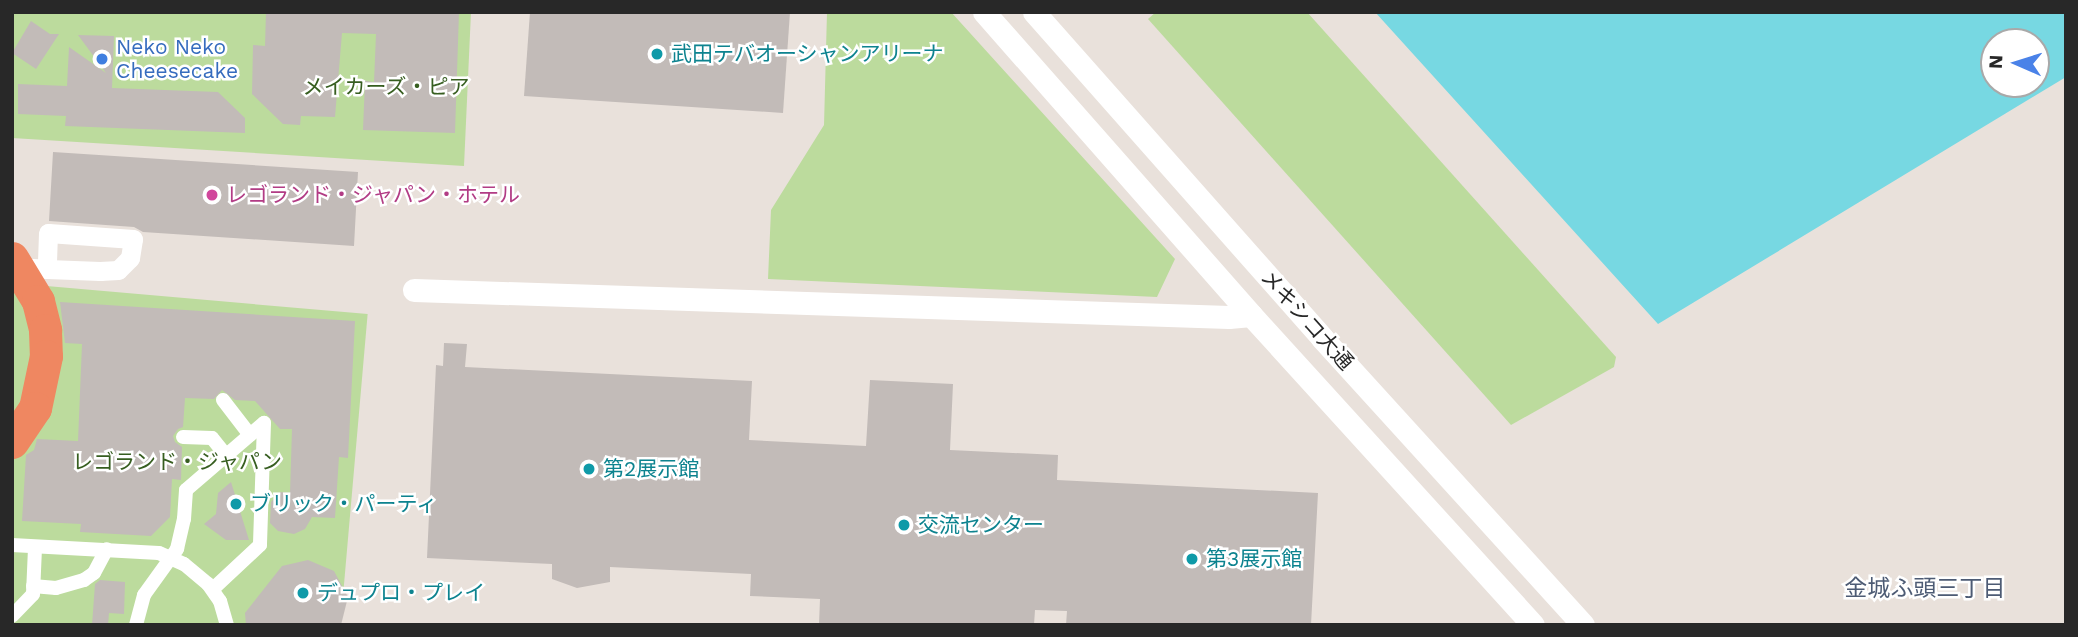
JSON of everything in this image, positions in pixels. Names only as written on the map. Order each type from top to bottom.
[{"type":"highway","points":[[12,258],[37,301],[45,330],[46,356],[35,408],[12,442]]},
{"type":"highway","points":[[12,298],[25,335],[25,362],[21,387],[12,408]]},
{"type":"street","name":"メキシコ大通","points":[[984,12],[1251,315],[1533,625]]},
{"type":"street","name":"メキシコ大通","points":[[1034,12],[1331,348],[1583,625]]},
{"type":"street","points":[[12,267],[47,269]]},
{"type":"street","points":[[414,290],[1215,317],[1251,315]]},
{"type":"street","points":[[223,400],[250,435]]},
{"type":"street","points":[[136,625],[144,595],[177,549],[184,519],[186,490],[264,423],[260,545],[213,589]]},
{"type":"street","points":[[183,437],[212,438],[226,456]]},
{"type":"street","points":[[12,545],[141,551],[171,558],[184,564],[213,589],[227,625]]},
{"type":"street","points":[[12,616],[26,605],[33,594],[35,548]]},
{"type":"street","points":[[33,586],[56,589],[76,583],[94,573],[107,549]]},
{"type":"green space","name":"メイカーズ・ピア","points":[[12,12],[471,12],[464,166],[12,138]]},
{"type":"green space","points":[[827,12],[951,12],[1175,259],[1157,297],[768,279],[771,210],[824,125]]},
{"type":"green space","points":[[1156,12],[1307,12],[1616,357],[1614,367],[1511,425],[1148,19]]},
{"type":"green space","name":"レゴランド・ジャパン","points":[[12,283],[368,314],[340,625],[12,625]]},
{"type":"water","points":[[1375,12],[2066,12],[2066,77],[2050,87],[2050,28],[1980,28],[1980,98],[2031,98],[1658,324]]},
{"type":"building","points":[[266,12],[459,12],[455,133],[363,130],[365,81],[374,82],[376,34],[342,33],[335,117],[301,116],[300,125],[283,124],[252,94],[253,45],[265,46]]},
{"type":"building","name":"武田テバオーシャンアリーナ","points":[[530,12],[790,12],[783,113],[524,96]]},
{"type":"building","points":[[31,21],[50,34],[59,34],[36,69],[12,53]]},
{"type":"building","points":[[78,35],[114,36],[112,88],[218,92],[245,118],[245,133],[65,126],[66,116],[18,114],[18,84],[67,86],[69,47],[106,73]]},
{"type":"building","points":[[53,152],[358,172],[354,246],[143,232],[134,227],[49,221]]},
{"type":"building","points":[[60,302],[355,321],[348,458],[339,457],[335,518],[312,517],[305,529],[294,534],[278,531],[270,523],[271,502],[280,492],[290,493],[292,429],[280,429],[255,401],[235,400],[222,390],[214,399],[185,398],[183,427],[173,436],[175,442],[182,447],[181,480],[172,479],[170,517],[151,536],[80,532],[81,524],[22,521],[26,455],[34,450],[37,439],[78,441],[82,344],[65,343]]},
{"type":"building","points":[[444,343],[467,344],[465,367],[752,381],[749,440],[866,446],[870,380],[953,384],[950,450],[1058,455],[1057,480],[1318,493],[1311,625],[1066,625],[1067,611],[1035,610],[1034,625],[819,625],[820,599],[750,596],[751,574],[610,567],[610,582],[577,588],[552,579],[552,564],[427,558],[436,365],[443,366]]},
{"type":"building","points":[[231,482],[249,540],[226,540],[204,524],[216,514],[218,493]]},
{"type":"building","name":"デュプロ・プレイ","points":[[308,560],[334,571],[348,597],[341,625],[246,625],[245,613],[282,566]]},
{"type":"building","points":[[100,580],[125,582],[124,614],[109,613],[108,625],[92,625],[95,584]]},
{"type":"place","name":"武田テバオーシャンアリーナ","points":[[657,54]]},
{"type":"place","name":"Neko Neko Cheesecake","points":[[102,59]]},
{"type":"place","name":"レゴランド・ジャパン・ホテル","points":[[212,195]]},
{"type":"place","name":"第2展示館","points":[[589,469]]},
{"type":"place","name":"ブリック・パーティ","points":[[236,504]]},
{"type":"place","name":"交流センター","points":[[904,525]]},
{"type":"place","name":"第3展示館","points":[[1192,559]]},
{"type":"place","name":"デュプロ・プレイ","points":[[303,593]]},
{"type":"district","name":"金城ふ頭三丁目","points":[[1925,589]]}]
